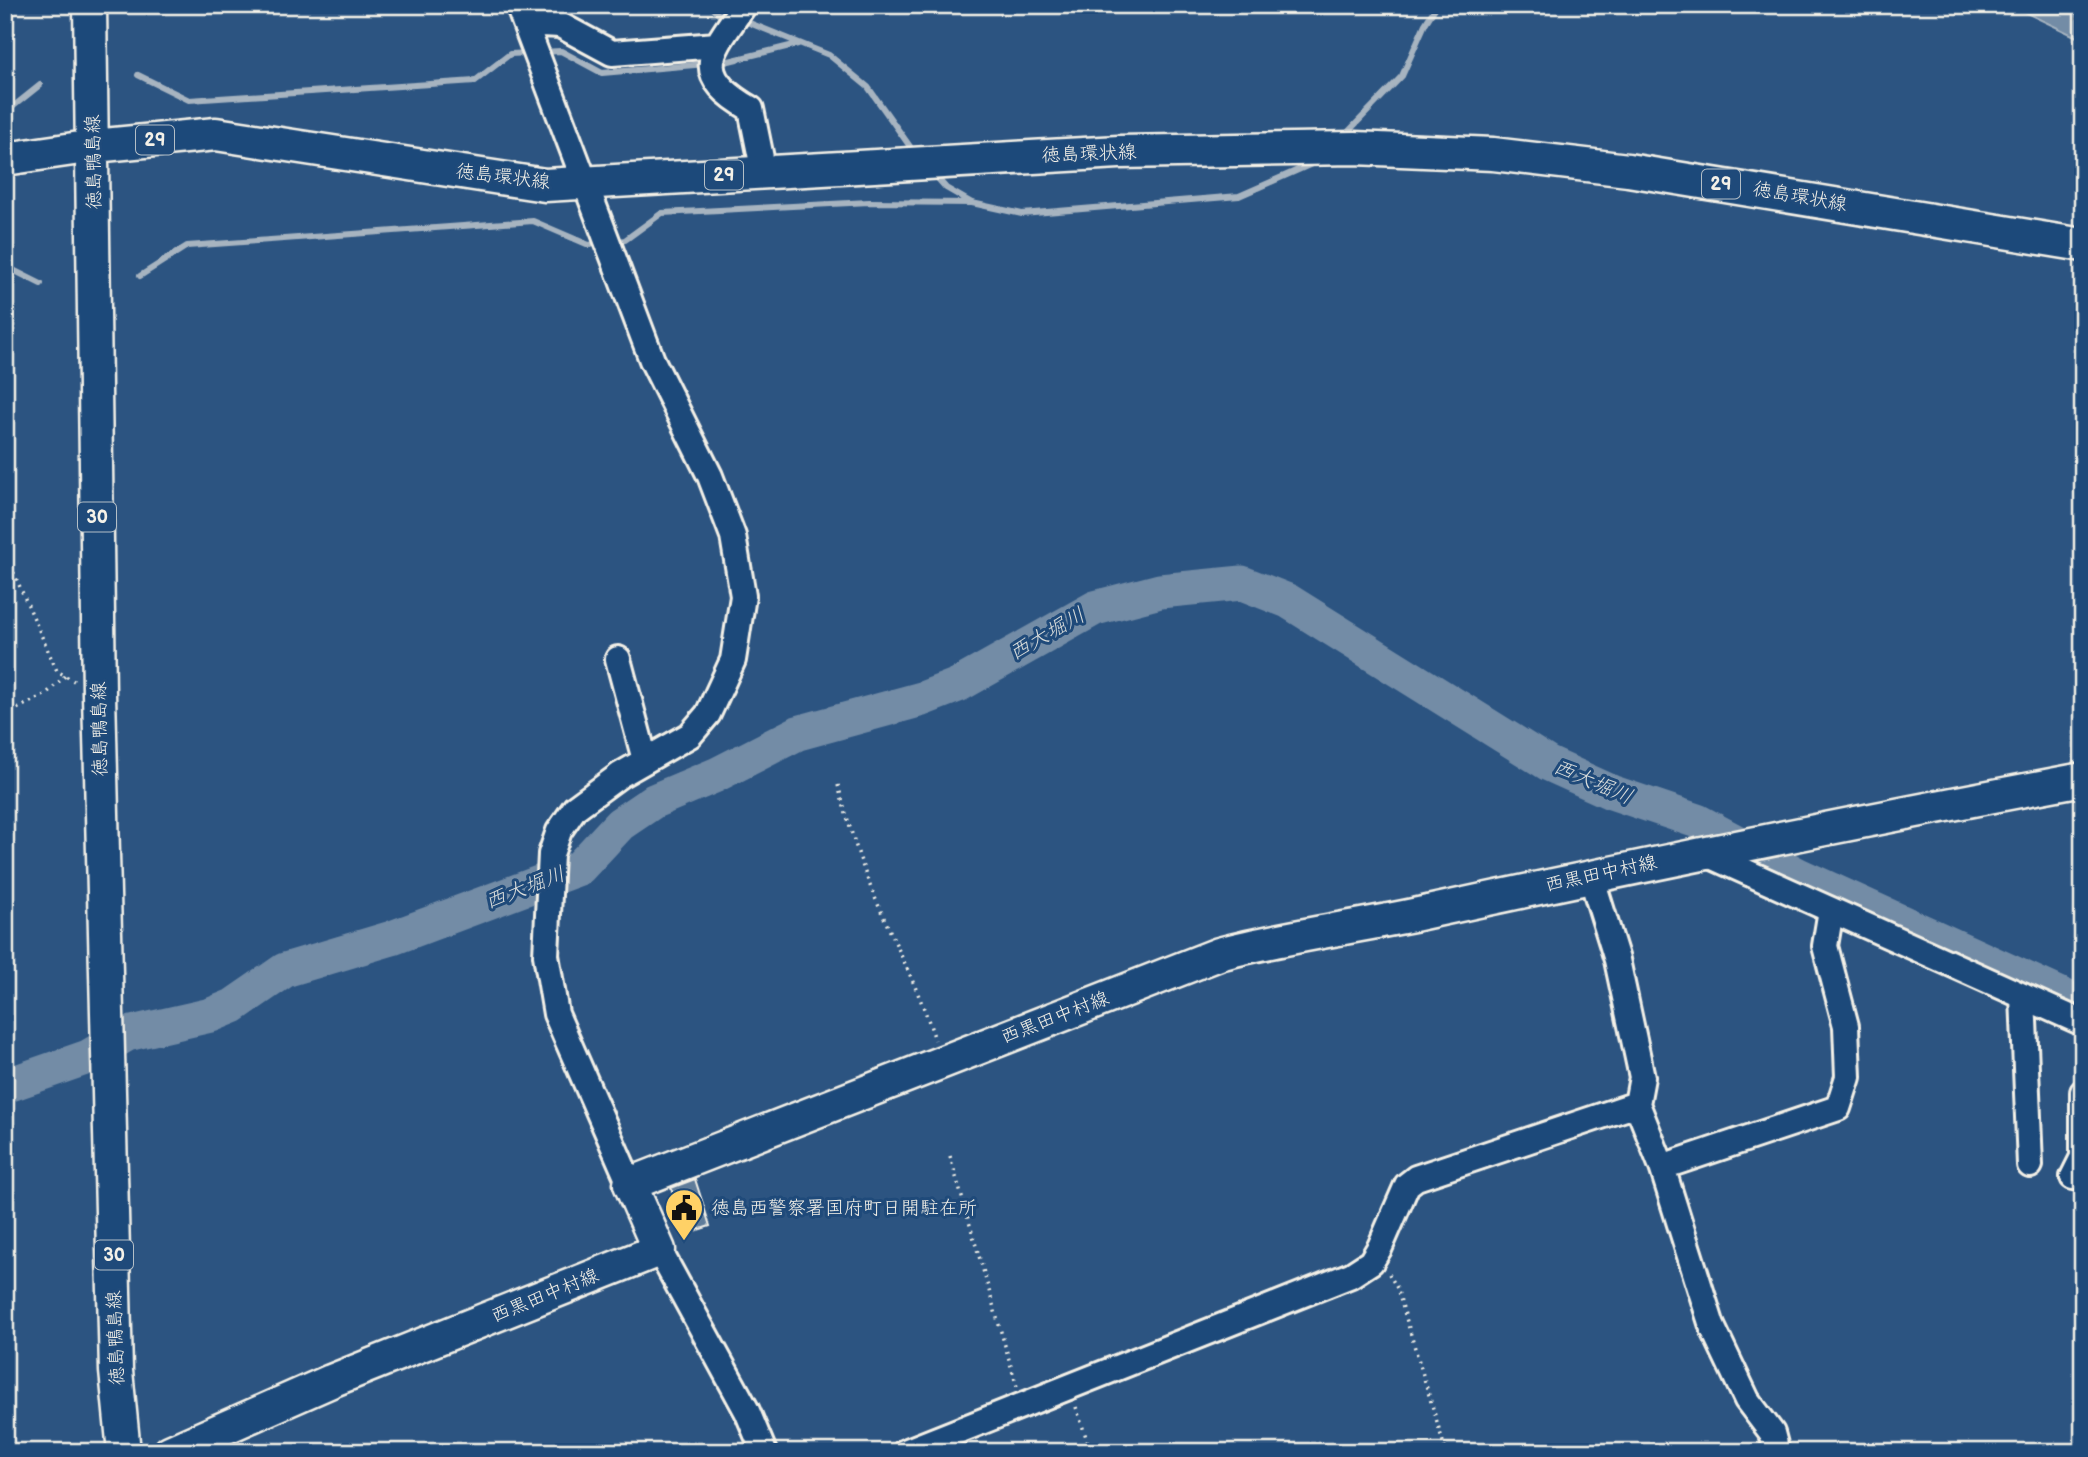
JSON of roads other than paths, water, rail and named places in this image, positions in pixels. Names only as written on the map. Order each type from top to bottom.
[{"type":"main road","name":"徳島鴨島線","points":[[90,5],[94,146],[99,694],[117,1371],[124,1452]]},
{"type":"main road","name":"徳島環状線","points":[[5,159],[94,146],[216,134],[516,182],[585,183],[902,166],[973,159],[1355,148],[1493,154],[1628,170],[2083,245]]},
{"type":"main road","name":"徳島環状線","points":[[5,150],[94,146]]},
{"type":"main road","name":"西黒田中村線","points":[[630,1184],[1219,954],[1260,943],[1358,928],[1726,847],[2083,779]]},
{"type":"main road","points":[[630,1184],[659,1250]]},
{"type":"main road","name":"西黒田中村線","points":[[170,1452],[331,1381],[659,1250]]},
{"type":"street","points":[[743,6],[715,53],[724,94],[751,109],[764,173]]},
{"type":"street","points":[[521,14],[560,25],[612,53],[715,53]]},
{"type":"street","points":[[521,14],[652,360],[710,476],[733,536],[743,596],[733,660],[708,714],[690,735],[645,760],[575,808],[559,831],[549,870],[546,955],[556,1014],[630,1184]]},
{"type":"street","points":[[618,659],[645,760]]},
{"type":"street","points":[[1726,847],[1831,910],[2083,1023]]},
{"type":"street","points":[[1591,876],[1617,960],[1642,1077],[1637,1104],[1662,1167],[1712,1326],[1747,1400],[1772,1433],[1777,1452]]},
{"type":"street","points":[[1662,1167],[1838,1108],[1848,1077],[1846,1027],[1825,946],[1831,910]]},
{"type":"street","points":[[2023,996],[2030,1165]]},
{"type":"street","points":[[2079,1163],[2083,1092]]},
{"type":"street","points":[[905,1452],[1351,1275],[1371,1262],[1407,1185],[1416,1178],[1637,1104]]},
{"type":"street","points":[[659,1250],[747,1411],[764,1452]]},
{"type":"water","points":[[2013,5],[2083,5],[2083,40],[2022,11]]},
{"type":"waterway","points":[[709,5],[718,14],[728,16]]},
{"type":"waterway","points":[[1343,137],[1402,76],[1425,24],[1437,5]]},
{"type":"waterway","points":[[742,20],[829,55],[868,87],[916,155]]},
{"type":"waterway","points":[[717,64],[798,44]]},
{"type":"waterway","points":[[541,52],[561,51],[602,73],[706,64]]},
{"type":"waterway","points":[[138,75],[189,100],[475,81],[510,54],[530,53]]},
{"type":"waterway","points":[[5,113],[40,85]]},
{"type":"waterway","points":[[933,173],[946,188],[972,203],[1022,214],[1239,196],[1314,163]]},
{"type":"waterway","points":[[613,242],[625,240],[662,213],[869,202],[971,203]]},
{"type":"waterway","points":[[140,276],[187,246],[533,221],[589,245],[602,243]]},
{"type":"waterway","points":[[5,266],[41,284]]},
{"type":"waterway","name":"西大堀川","points":[[5,1086],[88,1057],[127,1034],[211,1015],[233,1006],[285,970],[392,938],[579,868],[620,824],[654,801],[716,775],[798,733],[922,699],[958,685],[1095,608],[1160,591],[1242,583],[1288,601],[1549,764],[1611,792],[1697,821],[1798,875],[2083,1005]]},
{"type":"waterway","points":[[5,1435],[13,1452]]},
{"type":"place","name":"徳島西警察署国府町日開駐在所","points":[[684,1242]]}]
